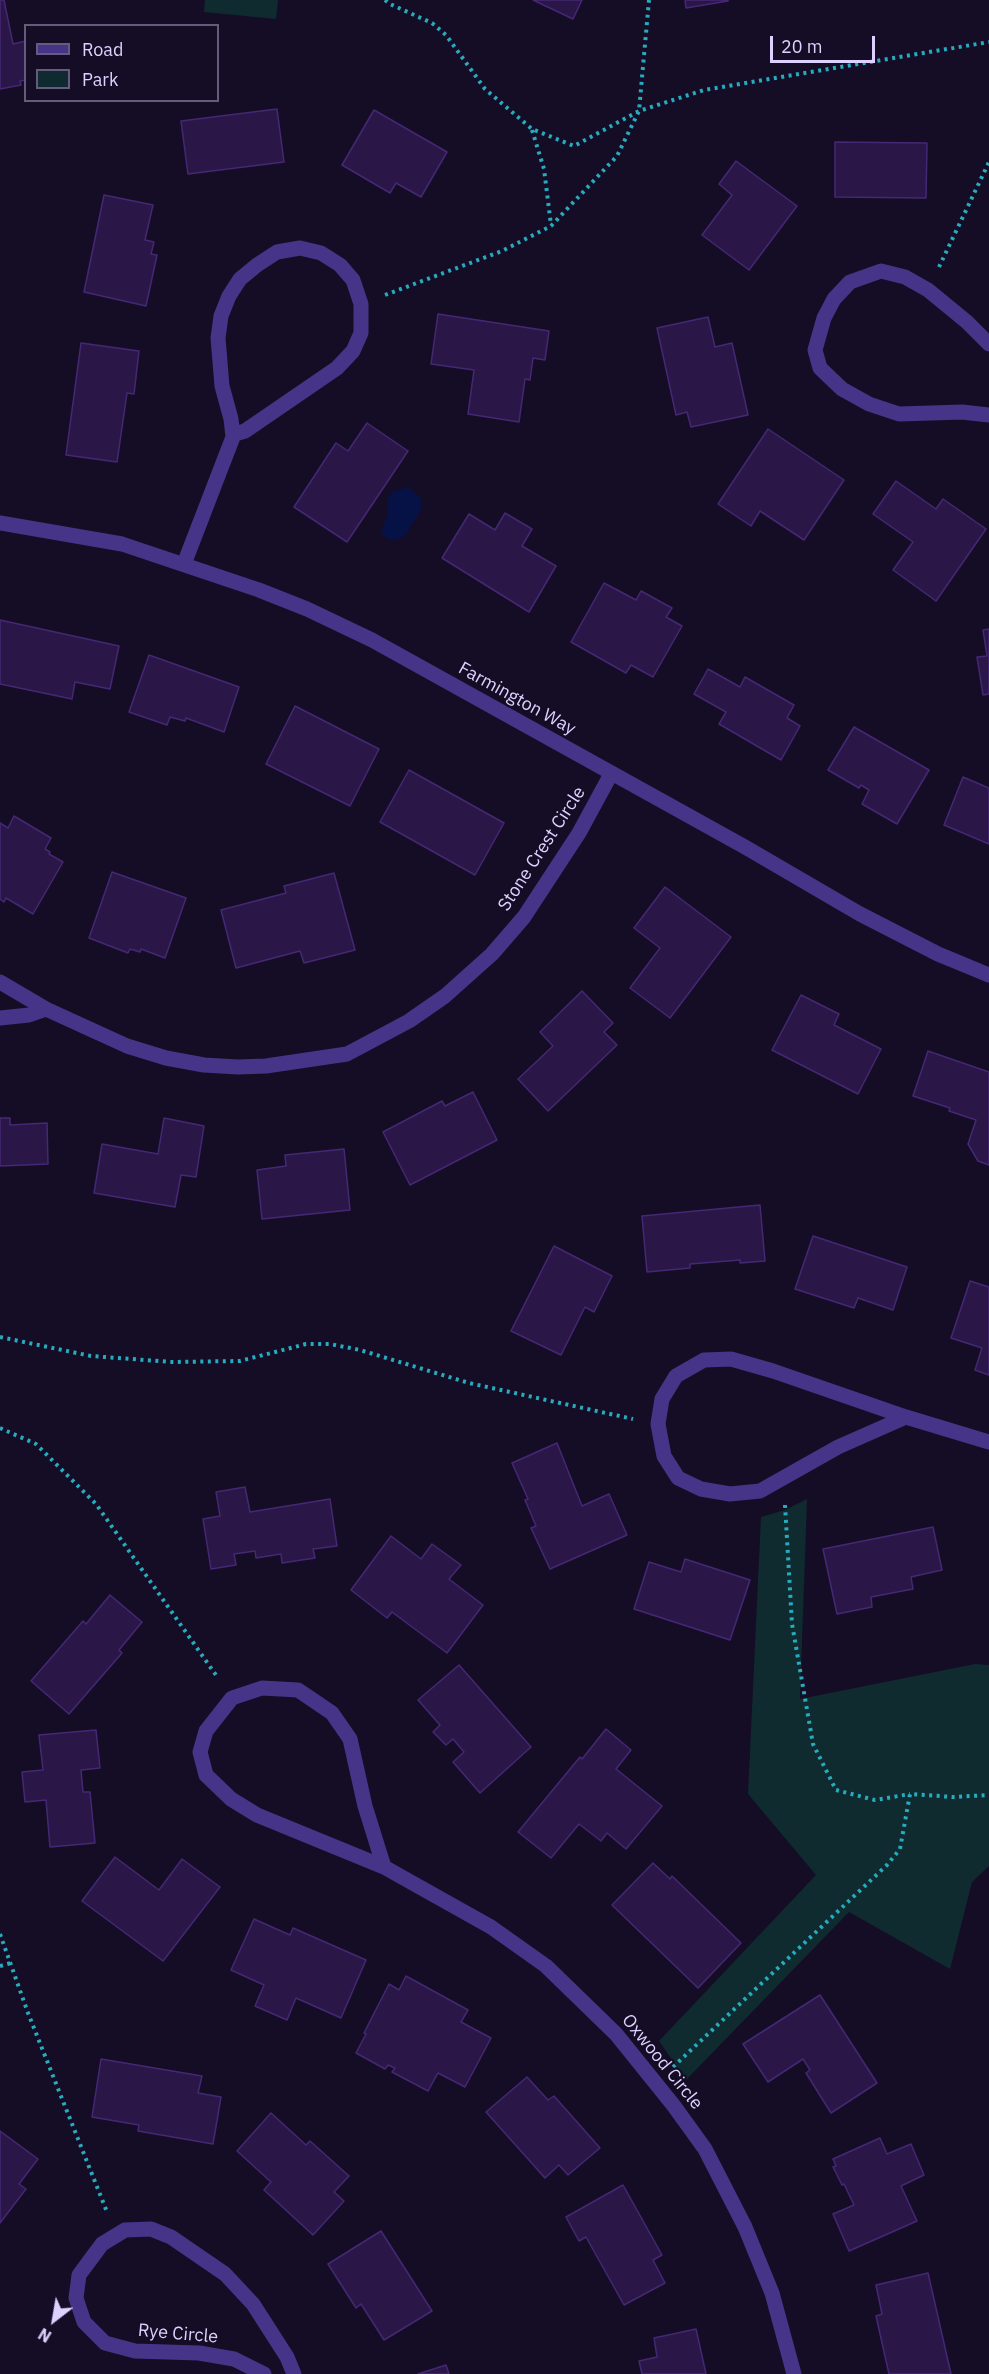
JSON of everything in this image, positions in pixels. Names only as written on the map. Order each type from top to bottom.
[{"type":"street","points":[[184,564],[235,434],[245,430],[337,368],[353,351],[361,333],[361,304],[353,280],[340,265],[321,254],[300,248],[278,252],[240,279],[229,296],[221,316],[218,338],[222,386],[231,418],[233,438]]},
{"type":"street","points":[[989,345],[967,322],[928,290],[905,277],[880,271],[850,282],[834,299],[824,318],[815,350],[820,368],[842,389],[869,404],[899,414],[962,412],[989,415]]},
{"type":"street","name":"Farmington Way","points":[[0,523],[122,544],[259,590],[307,609],[372,640],[745,847],[860,914],[938,954],[989,975]]},
{"type":"street","name":"Stone Crest Circle","points":[[0,982],[46,1009],[127,1046],[166,1058],[204,1065],[238,1067],[266,1066],[347,1054],[409,1021],[445,996],[492,954],[524,917],[579,833],[611,774]]},
{"type":"street","points":[[0,1018],[29,1015],[46,1009]]},
{"type":"street","points":[[906,1417],[838,1447],[785,1479],[760,1491],[730,1494],[701,1489],[678,1478],[664,1456],[658,1424],[662,1399],[676,1376],[704,1359],[731,1359],[989,1442]]},
{"type":"street","points":[[232,1698],[261,1688],[298,1690],[332,1713],[350,1739],[365,1806],[384,1867]]},
{"type":"street","name":"Oxwood Circle","points":[[232,1698],[206,1731],[200,1752],[206,1775],[231,1799],[257,1815],[384,1867],[491,1927],[546,1966],[616,2034],[705,2149],[745,2227],[772,2293],[794,2374]]},
{"type":"street","name":"Rye Circle","points":[[264,2374],[234,2359],[199,2353],[135,2351],[105,2343],[84,2322],[76,2298],[79,2275],[102,2244],[125,2230],[151,2229],[171,2236],[225,2274],[253,2304],[287,2357],[294,2374]]},
{"type":"path","points":[[385,0],[432,23],[446,35],[486,89],[532,129],[574,146],[639,111],[704,90],[989,42]]},
{"type":"path","points":[[361,304],[502,251],[551,226],[617,156],[639,111],[649,0]]},
{"type":"path","points":[[532,129],[544,169],[551,226]]},
{"type":"path","points":[[928,290],[989,162]]},
{"type":"path","points":[[0,1337],[92,1356],[172,1362],[240,1361],[306,1344],[330,1344],[360,1350],[469,1383],[658,1424]]},
{"type":"path","points":[[0,1428],[36,1444],[96,1504],[232,1698]]},
{"type":"path","points":[[785,1479],[785,1526],[792,1624],[813,1744],[836,1790],[875,1800],[910,1794],[953,1797],[989,1795]]},
{"type":"path","points":[[656,2083],[887,1865],[900,1849],[910,1794]]},
{"type":"path","points":[[0,1934],[117,2235]]},
{"type":"path","points":[[0,1966],[10,1964]]},
{"type":"green space","points":[[205,0],[278,0],[276,19],[204,12]]},
{"type":"green space","points":[[807,1499],[800,1699],[975,1664],[989,1665],[989,1866],[972,1882],[950,1969],[849,1912],[686,2080],[659,2041],[816,1875],[748,1794],[761,1517],[785,1510]]},
{"type":"shaded area","points":[[408,487],[420,497],[422,508],[405,536],[396,540],[388,539],[383,535],[382,529],[388,513],[388,498],[392,492]]},
{"type":"building","points":[[0,0],[4,0],[13,44],[24,41],[24,80],[20,81],[21,85],[0,89]]},
{"type":"building","points":[[533,0],[582,0],[573,19]]},
{"type":"building","points":[[685,0],[728,0],[728,1],[686,8]]},
{"type":"building","points":[[277,109],[284,162],[188,174],[181,121]]},
{"type":"building","points":[[374,110],[447,152],[421,197],[396,183],[390,193],[342,165]]},
{"type":"building","points":[[835,142],[927,143],[926,198],[835,197]]},
{"type":"building","points":[[736,161],[797,206],[749,270],[702,235],[732,195],[719,184]]},
{"type":"building","points":[[104,195],[153,205],[145,240],[154,242],[151,254],[157,255],[146,306],[84,292]]},
{"type":"building","points":[[438,314],[549,331],[545,360],[533,358],[530,380],[525,379],[519,422],[468,414],[474,370],[431,364]]},
{"type":"building","points":[[708,317],[715,347],[732,343],[748,415],[691,427],[687,412],[676,415],[657,328]]},
{"type":"building","points":[[81,343],[139,351],[134,394],[127,393],[117,462],[66,455]]},
{"type":"building","points":[[367,423],[408,451],[347,542],[294,507],[336,443],[348,451]]},
{"type":"building","points":[[768,429],[844,480],[804,540],[760,511],[751,526],[718,504]]},
{"type":"building","points":[[896,481],[936,509],[943,499],[986,529],[936,601],[893,570],[913,542],[873,514]]},
{"type":"building","points":[[505,513],[532,529],[522,546],[556,566],[529,612],[442,558],[469,514],[495,530]]},
{"type":"building","points":[[604,583],[636,600],[641,591],[672,608],[666,617],[682,626],[653,677],[631,665],[626,673],[571,642]]},
{"type":"building","points":[[0,620],[119,646],[110,689],[75,682],[72,699],[0,684]]},
{"type":"building","points":[[989,629],[989,694],[983,695],[977,657],[987,656],[983,630]]},
{"type":"building","points":[[149,655],[239,687],[224,732],[186,718],[185,721],[170,717],[167,725],[129,712]]},
{"type":"building","points":[[708,669],[740,687],[745,677],[794,705],[787,718],[800,726],[781,760],[719,724],[726,712],[694,694]]},
{"type":"building","points":[[295,706],[379,749],[350,806],[266,764]]},
{"type":"building","points":[[854,727],[929,770],[897,824],[862,804],[869,790],[861,785],[859,788],[828,770]]},
{"type":"building","points":[[409,770],[504,823],[475,875],[380,822]]},
{"type":"building","points":[[963,777],[989,788],[989,844],[944,825]]},
{"type":"building","points":[[14,816],[51,838],[45,849],[63,862],[33,914],[6,898],[4,902],[0,899],[0,823],[8,828]]},
{"type":"building","points":[[112,872],[186,898],[165,958],[141,949],[140,952],[130,949],[128,953],[89,938]]},
{"type":"building","points":[[334,873],[355,950],[304,963],[300,951],[236,968],[221,910],[286,893],[284,886]]},
{"type":"building","points":[[665,887],[731,937],[670,1018],[630,988],[660,948],[634,928]]},
{"type":"building","points":[[582,991],[613,1023],[604,1032],[617,1045],[548,1111],[518,1079],[553,1046],[540,1032]]},
{"type":"building","points":[[801,995],[839,1014],[834,1025],[881,1049],[858,1094],[772,1050]]},
{"type":"building","points":[[928,1051],[989,1072],[989,1165],[978,1161],[968,1144],[976,1120],[949,1111],[950,1108],[913,1096]]},
{"type":"building","points":[[473,1092],[497,1140],[410,1185],[383,1132],[442,1101],[445,1106]]},
{"type":"building","points":[[0,1118],[10,1118],[10,1125],[47,1123],[48,1164],[0,1166]]},
{"type":"building","points":[[164,1118],[204,1126],[196,1177],[181,1175],[175,1207],[94,1193],[102,1144],[158,1154]]},
{"type":"building","points":[[344,1149],[350,1210],[262,1219],[257,1170],[286,1166],[285,1155]]},
{"type":"building","points":[[760,1205],[765,1261],[740,1263],[740,1260],[690,1264],[690,1268],[647,1272],[642,1216]]},
{"type":"building","points":[[813,1236],[907,1267],[893,1310],[858,1298],[854,1308],[795,1289]]},
{"type":"building","points":[[554,1246],[612,1276],[594,1312],[585,1307],[561,1355],[511,1331]]},
{"type":"building","points":[[970,1281],[989,1287],[989,1375],[975,1370],[982,1348],[951,1338]]},
{"type":"building","points":[[557,1443],[582,1506],[609,1494],[627,1535],[550,1569],[531,1528],[536,1526],[525,1500],[528,1499],[512,1463]]},
{"type":"building","points":[[245,1487],[250,1512],[330,1499],[337,1546],[313,1549],[315,1558],[282,1563],[281,1554],[256,1558],[255,1551],[234,1554],[236,1565],[211,1569],[203,1519],[220,1516],[216,1492]]},
{"type":"building","points":[[933,1527],[942,1570],[911,1577],[913,1589],[871,1597],[872,1607],[837,1614],[823,1549]]},
{"type":"building","points":[[391,1536],[421,1559],[432,1544],[461,1565],[449,1579],[483,1605],[447,1653],[392,1612],[387,1618],[351,1590]]},
{"type":"building","points":[[685,1559],[750,1580],[730,1640],[634,1609],[649,1562],[681,1572]]},
{"type":"building","points":[[110,1595],[142,1622],[119,1650],[122,1653],[69,1714],[31,1681],[83,1621],[86,1624]]},
{"type":"building","points":[[459,1665],[531,1747],[480,1793],[453,1762],[464,1752],[453,1739],[446,1745],[433,1732],[440,1725],[418,1700]]},
{"type":"building","points":[[606,1729],[631,1750],[616,1769],[662,1806],[626,1849],[607,1833],[601,1841],[579,1824],[551,1858],[518,1832]]},
{"type":"building","points":[[96,1730],[100,1768],[81,1770],[83,1792],[90,1792],[95,1843],[50,1847],[46,1800],[25,1802],[22,1772],[43,1770],[39,1735]]},
{"type":"building","points":[[115,1857],[159,1890],[182,1859],[220,1887],[163,1961],[82,1901]]},
{"type":"building","points":[[653,1863],[670,1879],[672,1876],[741,1943],[698,1988],[612,1905]]},
{"type":"building","points":[[254,1919],[290,1935],[293,1928],[366,1960],[341,2018],[296,1998],[287,2020],[255,2006],[264,1985],[231,1970]]},
{"type":"building","points":[[406,1976],[468,2010],[461,2022],[491,2038],[465,2087],[438,2073],[428,2091],[392,2072],[395,2068],[388,2065],[385,2069],[356,2053],[389,1984],[399,1990]]},
{"type":"building","points":[[820,1995],[877,2083],[831,2113],[806,2073],[810,2070],[803,2059],[768,2082],[743,2044]]},
{"type":"building","points":[[101,2059],[202,2076],[198,2093],[221,2097],[213,2144],[138,2131],[139,2125],[92,2117]]},
{"type":"building","points":[[527,2077],[548,2100],[554,2096],[600,2148],[568,2175],[559,2165],[545,2178],[486,2112]]},
{"type":"building","points":[[271,2113],[306,2145],[310,2141],[349,2176],[334,2192],[344,2201],[313,2235],[264,2190],[271,2182],[237,2151]]},
{"type":"building","points":[[0,2131],[38,2159],[19,2184],[26,2189],[0,2223]]},
{"type":"building","points":[[880,2138],[887,2154],[911,2144],[924,2175],[901,2186],[917,2221],[849,2251],[833,2214],[854,2205],[833,2167],[836,2166],[833,2159]]},
{"type":"building","points":[[623,2185],[662,2255],[653,2260],[665,2283],[624,2305],[586,2237],[579,2241],[566,2217]]},
{"type":"building","points":[[381,2231],[432,2311],[384,2340],[361,2304],[356,2308],[328,2264]]},
{"type":"building","points":[[928,2273],[951,2374],[889,2374],[876,2316],[882,2314],[876,2285]]},
{"type":"building","points":[[696,2329],[706,2374],[642,2374],[639,2361],[657,2357],[654,2338]]},
{"type":"building","points":[[446,2365],[449,2374],[418,2374]]}]
